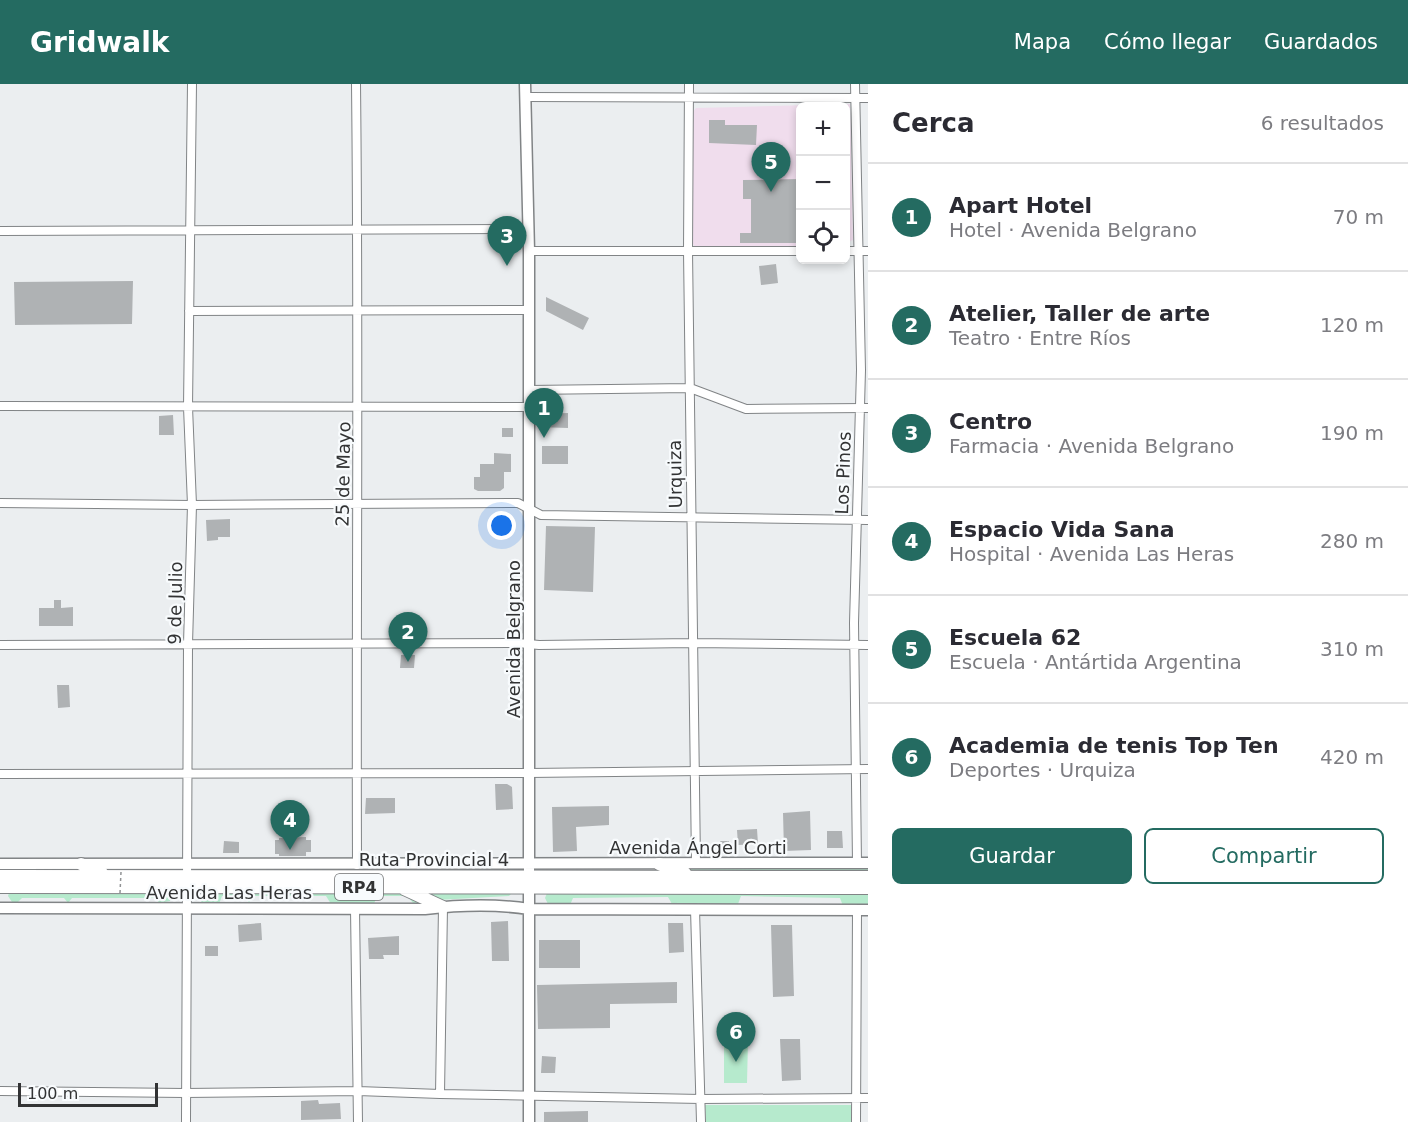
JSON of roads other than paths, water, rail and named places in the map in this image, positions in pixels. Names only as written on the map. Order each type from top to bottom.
[{"type":"main road","name":"Avenida Belgrano","points":[[525,84],[530,310],[530,1122]]},
{"type":"main road","name":"Avenida Ángel Corti","points":[[695,870],[862,863]]},
{"type":"main road","name":"Avenida Las Heras","points":[[0,864],[81,864],[188,876],[357,865],[529,876]]},
{"type":"main road","points":[[81,864],[115,874]]},
{"type":"main road","name":"Avenida Ángel Corti","points":[[529,876],[659,864]]},
{"type":"main road","points":[[659,864],[695,870]]},
{"type":"main road","name":"Ruta Provincial 4","points":[[0,876],[115,874],[188,876],[400,887],[529,876],[695,870],[868,877]]},
{"type":"main road","name":"Ruta Provincial 4","points":[[0,886],[188,876],[529,876],[868,888]]},
{"type":"main road","points":[[400,887],[443,907]]},
{"type":"main road","name":"Avenida Las Heras","points":[[0,908],[425,909],[506,907],[529,909]]},
{"type":"main road","points":[[529,909],[863,910]]},
{"type":"street","name":"9 de Julio","points":[[186,1122],[188,644],[192,505],[188,407],[192,84]]},
{"type":"street","name":"25 de Mayo","points":[[356,84],[358,231],[356,310],[359,407],[357,865]]},
{"type":"street","name":"Urquiza","points":[[689,84],[688,251],[695,870]]},
{"type":"street","name":"Los Pinos","points":[[855,84],[864,251],[864,408],[854,623],[855,769],[862,863]]},
{"type":"street","points":[[526,97],[868,98]]},
{"type":"street","points":[[0,231],[528,229]]},
{"type":"street","points":[[529,251],[796,251]]},
{"type":"street","points":[[189,311],[530,310]]},
{"type":"street","points":[[530,390],[690,388],[746,409],[864,408]]},
{"type":"street","points":[[0,406],[529,407]]},
{"type":"street","points":[[0,503],[518,504],[541,515],[868,520]]},
{"type":"street","points":[[0,645],[357,643],[868,645]]},
{"type":"street","points":[[0,774],[529,773],[868,769]]},
{"type":"street","points":[[440,1094],[443,907]]},
{"type":"street","points":[[355,909],[358,1122]]},
{"type":"street","points":[[695,909],[701,1122]]},
{"type":"street","points":[[856,1122],[863,910]]},
{"type":"street","points":[[0,1091],[185,1093],[358,1091],[701,1099],[868,1098]]},
{"type":"place","name":"Escuela 62","points":[[771,192]]},
{"type":"place","name":"Centro","points":[[507,266]]},
{"type":"place","name":"Apart Hotel","points":[[544,438]]},
{"type":"place","name":"Atelier, Taller de arte","points":[[408,662]]},
{"type":"place","name":"Espacio Vida Sana","points":[[290,850]]},
{"type":"place","name":"Academia de tenis Top Ten","points":[[736,1062]]}]
